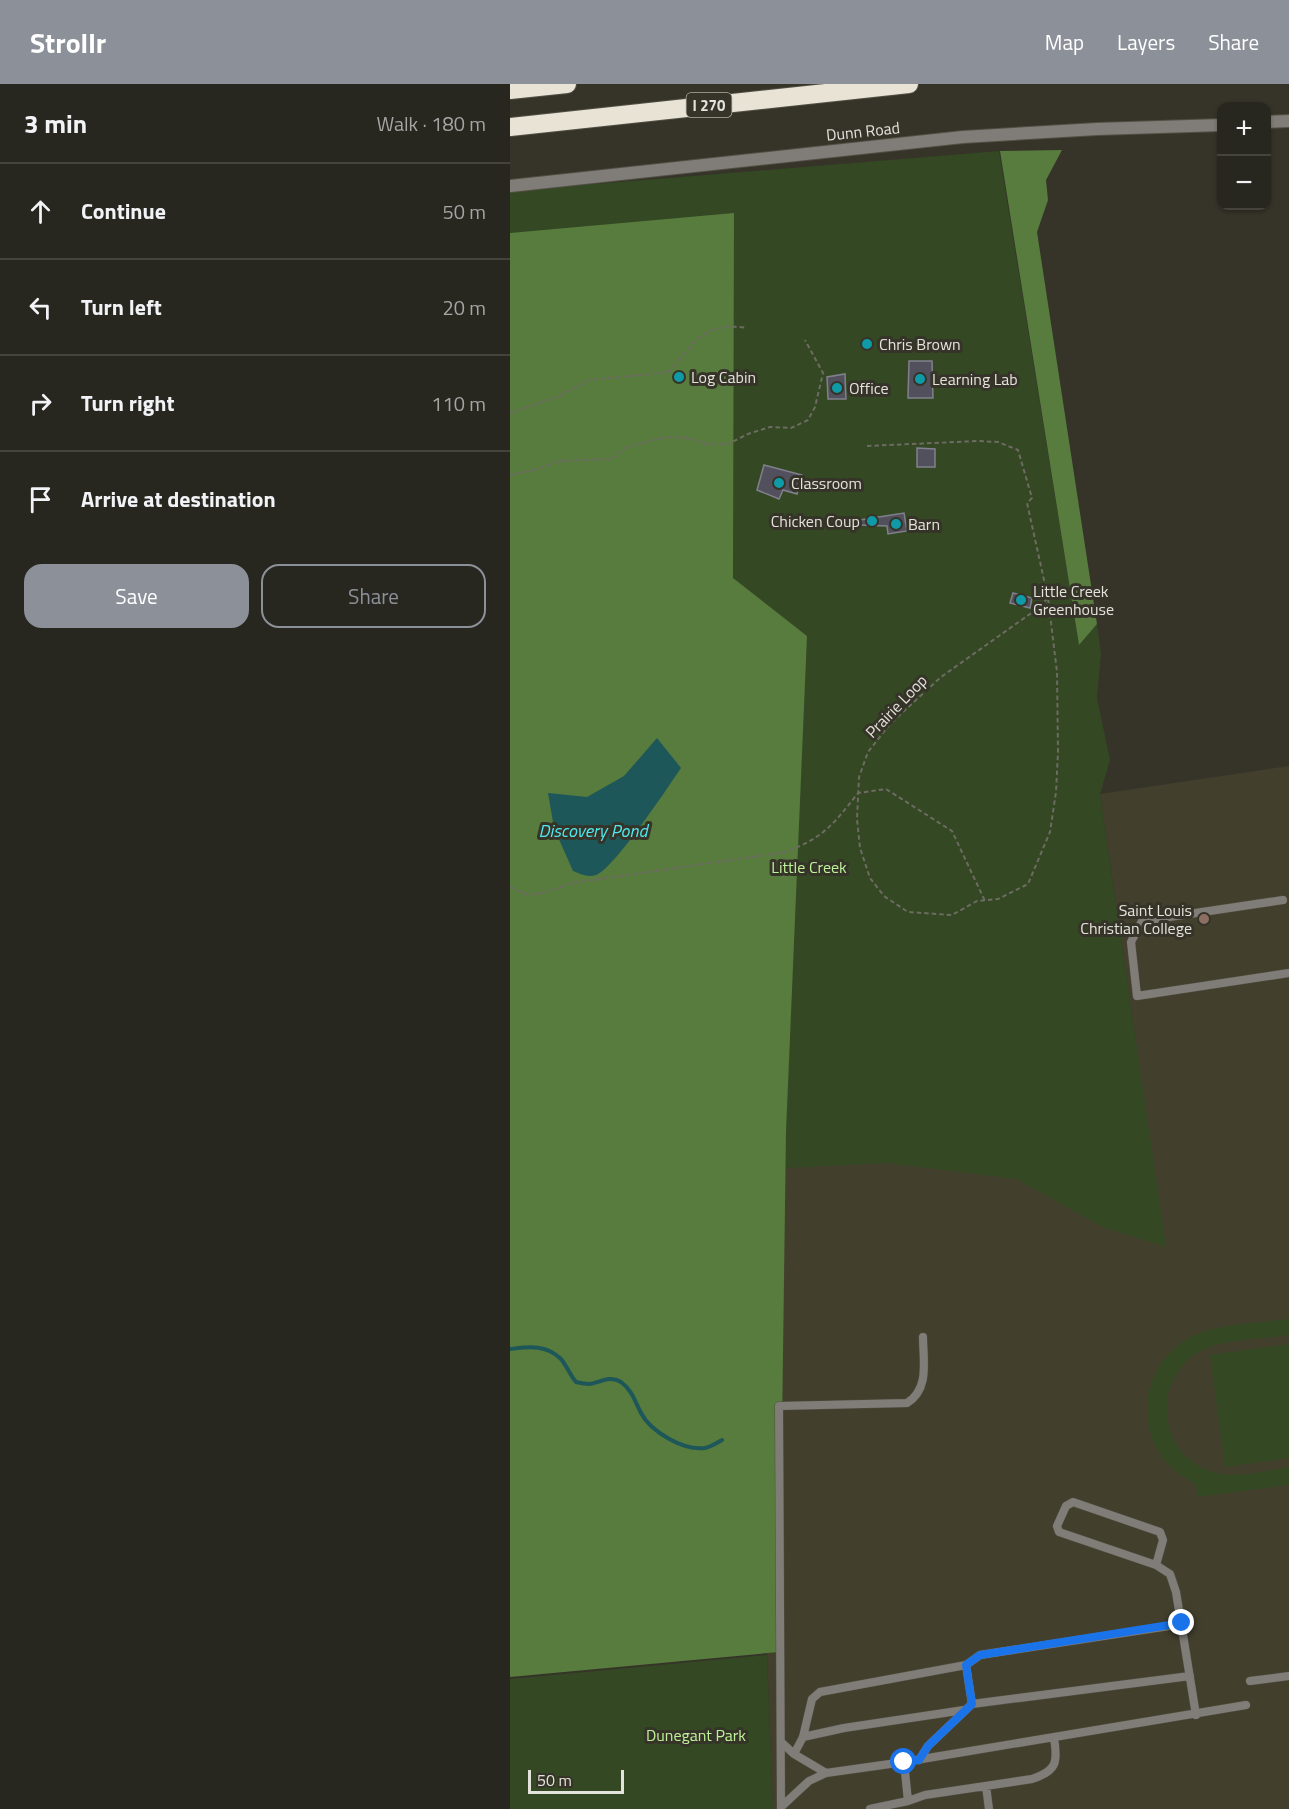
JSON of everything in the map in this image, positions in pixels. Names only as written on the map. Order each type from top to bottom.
[{"type":"highway","points":[[510,90],[567,84]]},
{"type":"highway","name":"I 270","points":[[510,127],[909,84]]},
{"type":"street","points":[[1271,122],[1289,121]]},
{"type":"street","name":"Dunn Road","points":[[510,186],[963,137],[1217,125]]},
{"type":"lane","points":[[1283,900],[1142,921],[1131,942],[1137,996],[1289,973]]},
{"type":"lane","points":[[782,1808],[779,1406],[907,1403],[914,1399],[924,1382],[923,1337]]},
{"type":"lane","points":[[1156,1565],[1163,1539],[1160,1532],[1073,1502],[1066,1506],[1057,1526],[1059,1532],[1156,1565],[1170,1574],[1182,1623],[1196,1715]]},
{"type":"lane","points":[[794,1754],[803,1737],[812,1699],[820,1692],[966,1665],[980,1655],[1182,1623]]},
{"type":"lane","points":[[966,1665],[972,1704]]},
{"type":"lane","points":[[919,1760],[928,1746],[972,1704],[1190,1676]]},
{"type":"lane","points":[[1250,1681],[1289,1676]]},
{"type":"lane","points":[[782,1808],[809,1781],[826,1773],[919,1760],[1246,1705]]},
{"type":"lane","points":[[803,1737],[844,1728],[964,1710]]},
{"type":"lane","points":[[870,1809],[925,1795],[1032,1779],[1046,1774],[1054,1766],[1057,1757],[1054,1738]]},
{"type":"lane","points":[[781,1742],[794,1754],[826,1773]]},
{"type":"lane","points":[[904,1762],[908,1801]]},
{"type":"lane","points":[[986,1786],[989,1809]]},
{"type":"path","points":[[510,413],[557,397],[590,380],[669,372],[698,337],[729,325],[747,328]]},
{"type":"path","points":[[510,475],[538,469],[559,461],[612,459],[627,447],[666,437],[688,438],[707,444],[728,444],[770,427],[792,428],[808,420],[815,407],[823,373],[805,339]]},
{"type":"path","name":"Prairie Loop","points":[[867,446],[978,441],[998,442],[1018,450],[1032,498],[1027,503],[1048,598],[1057,672],[1056,792],[1050,832],[1028,884],[998,899],[977,902],[952,915],[908,912],[884,896],[870,878],[860,848],[857,819],[859,777],[868,752],[890,724],[941,677],[1037,609],[1048,598]]},
{"type":"path","points":[[510,886],[528,895],[543,893],[572,883],[786,852],[806,844],[827,831],[858,794],[886,789],[952,831],[985,901]]},
{"type":"shaded area","points":[[1289,766],[1289,1809],[773,1809],[767,1655],[769,1136],[1136,1043],[1100,794]]},
{"type":"green space","points":[[1062,150],[1046,180],[1048,200],[1037,232],[1097,624],[1079,645],[1000,151]]},
{"type":"green space","name":"Little Creek","points":[[999,151],[1079,644],[1097,624],[1101,654],[1097,698],[1110,760],[1100,794],[1166,1247],[1103,1227],[1016,1179],[886,1163],[785,1168],[510,1201],[510,191]]},
{"type":"green space","points":[[734,213],[733,578],[807,636],[786,1132],[779,1652],[510,1677],[510,233]]},
{"type":"green space","points":[[1289,1319],[1289,1335],[1212,1346],[1187,1361],[1175,1376],[1169,1393],[1167,1411],[1170,1429],[1177,1446],[1190,1460],[1207,1470],[1227,1474],[1248,1474],[1289,1467],[1289,1485],[1197,1497],[1196,1484],[1166,1462],[1155,1446],[1149,1429],[1147,1410],[1149,1392],[1155,1375],[1164,1359],[1177,1346],[1193,1336],[1215,1328]]},
{"type":"green space","points":[[1289,1344],[1289,1458],[1225,1467],[1210,1355]]},
{"type":"green space","name":"Dunegant Park","points":[[767,1655],[773,1809],[510,1809],[510,1679]]},
{"type":"water","name":"Discovery Pond","points":[[657,738],[681,768],[640,826],[604,869],[590,876],[573,871],[554,828],[548,793],[587,797],[624,776]]},
{"type":"building","name":"Learning Lab","points":[[909,361],[932,361],[933,398],[908,398]]},
{"type":"building","name":"Office","points":[[845,374],[846,399],[828,399],[827,377]]},
{"type":"building","points":[[917,448],[935,449],[935,467],[917,467]]},
{"type":"building","name":"Classroom","points":[[764,465],[802,475],[797,494],[783,490],[779,499],[757,490]]},
{"type":"building","name":"Barn","points":[[904,513],[907,531],[888,534],[887,526],[860,525],[860,520]]},
{"type":"building","name":"Little Creek Greenhouse","points":[[1013,593],[1032,598],[1030,608],[1010,603]]},
{"type":"waterway","points":[[510,1349],[542,1348],[548,1350],[562,1360],[576,1382],[590,1384],[609,1379],[621,1382],[631,1393],[641,1413],[652,1427],[678,1443],[705,1448],[722,1440]]},
{"type":"place","name":"Chris Brown","points":[[867,344]]},
{"type":"place","name":"Log Cabin","points":[[679,377]]},
{"type":"place","name":"Learning Lab","points":[[920,379]]},
{"type":"place","name":"Office","points":[[837,388]]},
{"type":"place","name":"Classroom","points":[[779,483]]},
{"type":"place","name":"Chicken Coup","points":[[872,521]]},
{"type":"place","name":"Barn","points":[[896,524]]},
{"type":"place","name":"Little Creek Greenhouse","points":[[1021,600]]},
{"type":"place","name":"Saint Louis Christian College","points":[[1204,919]]},
{"type":"route","points":[[904,1762],[919,1760],[928,1746],[972,1704],[966,1665],[980,1655],[1182,1623]]}]
